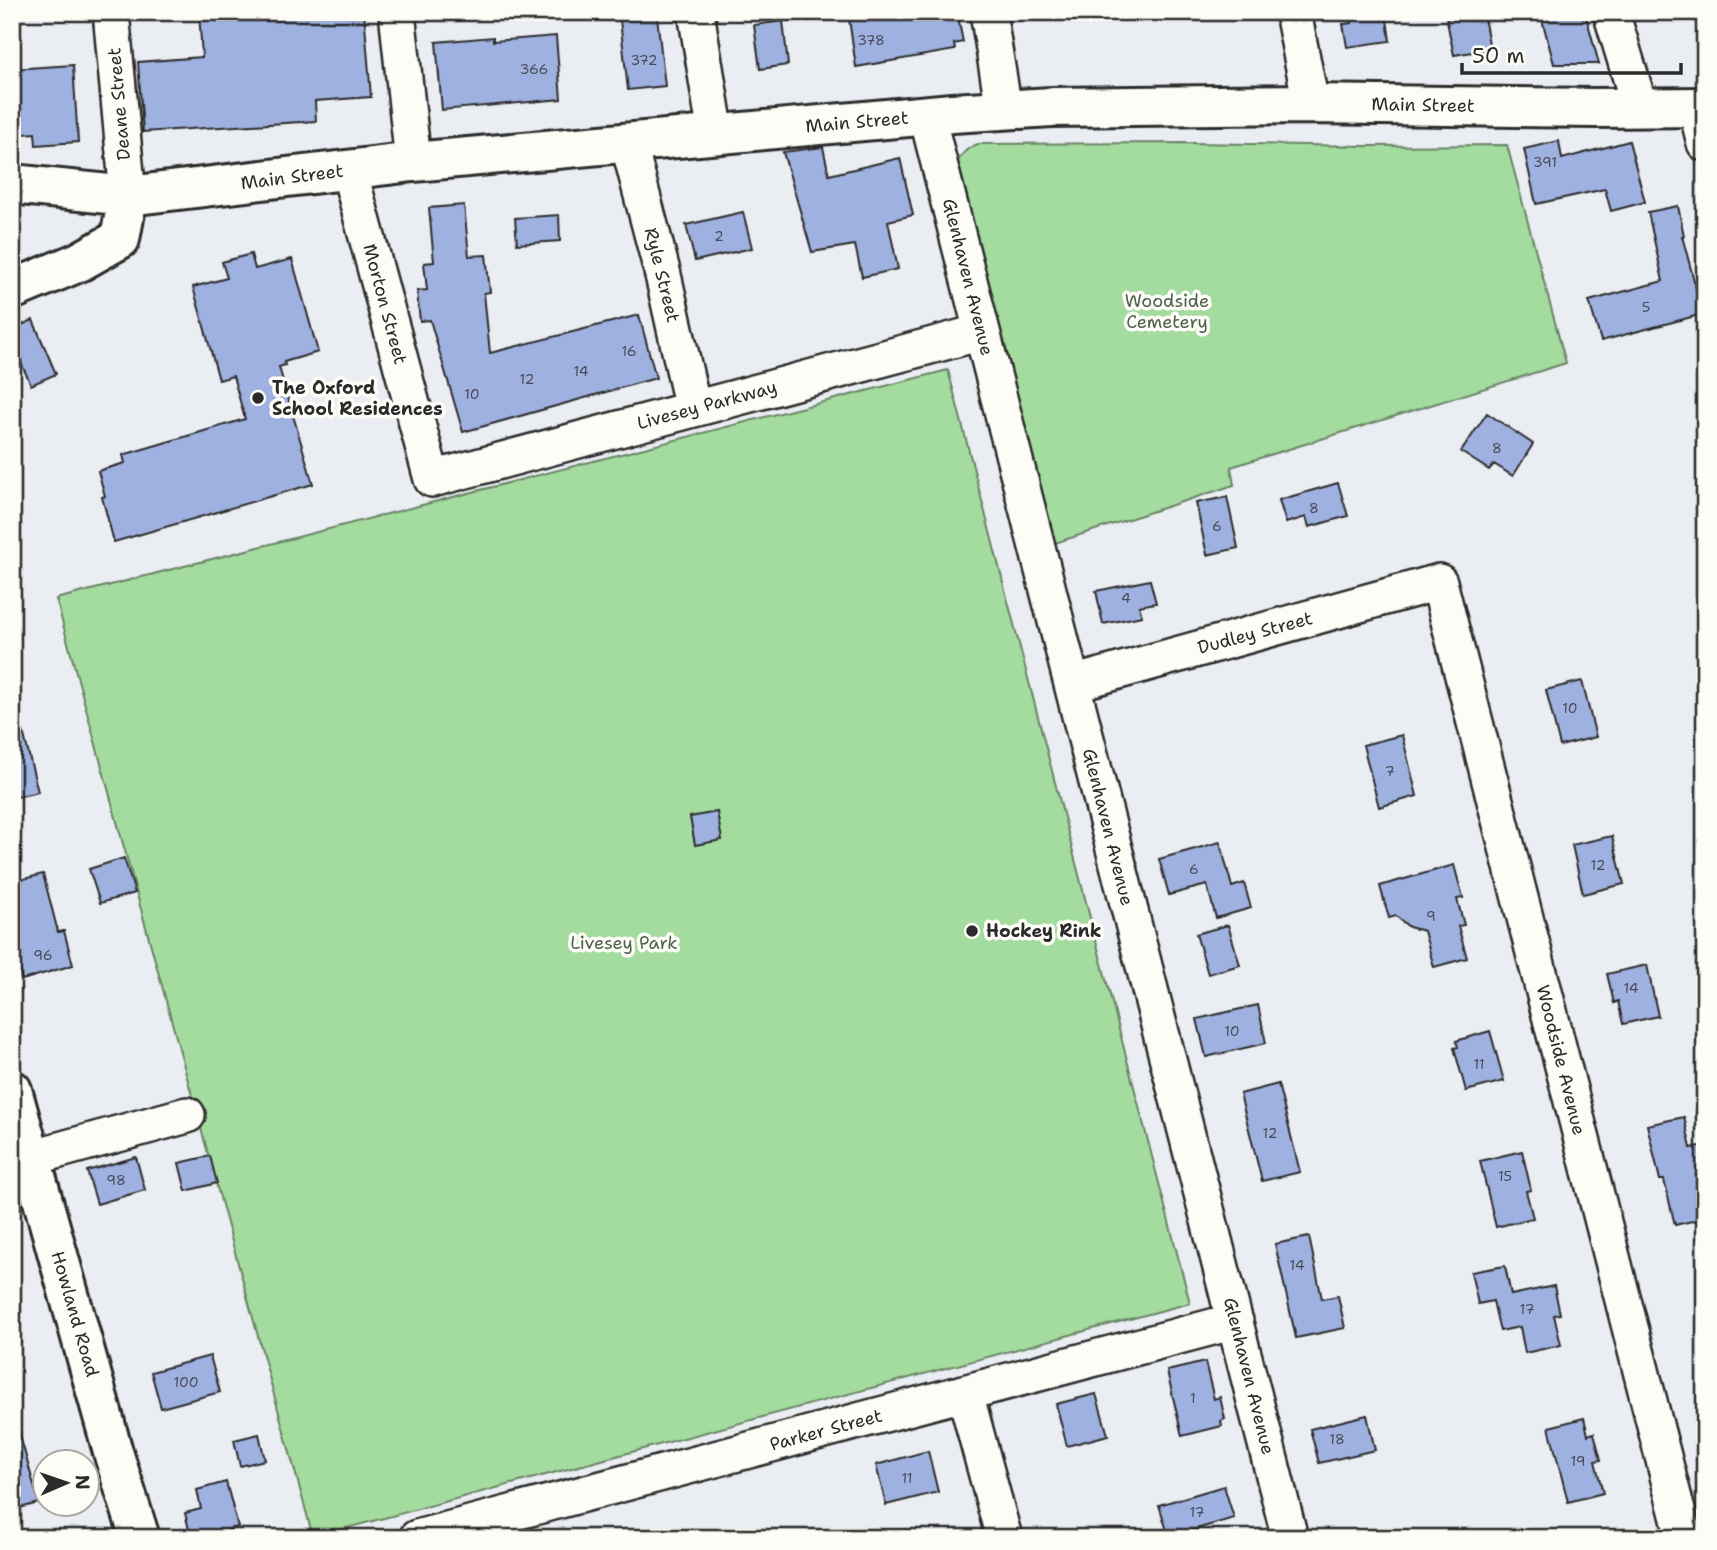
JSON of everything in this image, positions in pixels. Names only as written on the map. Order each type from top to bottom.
[{"type":"main road","name":"Main Street","points":[[12,184],[128,196],[414,162],[1003,110],[1150,105],[1311,104],[1640,108],[1702,119]]},
{"type":"main road","points":[[12,290],[79,262],[120,239],[128,196]]},
{"type":"main road","name":"Howland Road","points":[[12,1090],[22,1161],[140,1538]]},
{"type":"street","name":"Deane Street","points":[[111,12],[128,196]]},
{"type":"street","points":[[397,12],[414,162]]},
{"type":"street","points":[[696,12],[716,135]]},
{"type":"street","points":[[988,12],[1003,110]]},
{"type":"street","points":[[1293,12],[1311,104]]},
{"type":"street","points":[[1611,12],[1640,108]]},
{"type":"street","name":"Glenhaven Avenue","points":[[926,116],[1290,1538]]},
{"type":"street","name":"Ryle Street","points":[[628,142],[663,275],[692,409]]},
{"type":"street","name":"Morton Street","points":[[349,170],[432,479]]},
{"type":"street","name":"Livesey Parkway","points":[[432,479],[982,332]]},
{"type":"street","name":"Dudley Street","points":[[1072,684],[1438,582]]},
{"type":"street","name":"Woodside Avenue","points":[[1438,582],[1684,1538]]},
{"type":"street","points":[[22,1161],[187,1115]]},
{"type":"street","name":"Parker Street","points":[[417,1538],[1235,1321]]},
{"type":"street","points":[[965,1393],[1004,1538]]},
{"type":"green space","name":"Woodside Cemetery","points":[[978,144],[1507,145],[1566,363],[1231,467],[1234,485],[1052,544],[956,168],[957,163],[964,153]]},
{"type":"green space","name":"Livesey Park","points":[[948,370],[1190,1303],[313,1537],[56,599]]},
{"type":"building","points":[[199,12],[364,12],[371,97],[315,101],[316,121],[143,132],[138,62],[202,57]]},
{"type":"building","points":[[848,12],[957,12],[963,42],[954,44],[955,50],[856,67]]},
{"type":"building","points":[[1351,12],[1386,12],[1390,41],[1347,47],[1343,24],[1352,23]]},
{"type":"building","points":[[1445,12],[1483,12],[1490,49],[1454,55]]},
{"type":"building","points":[[1540,12],[1585,12],[1599,64],[1554,64]]},
{"type":"building","points":[[657,16],[665,86],[628,90],[620,20]]},
{"type":"building","points":[[783,21],[788,65],[760,69],[754,25]]},
{"type":"building","points":[[556,36],[561,99],[442,110],[436,42],[493,37],[493,41]]},
{"type":"building","points":[[73,65],[78,142],[36,145],[35,133],[12,135],[12,69]]},
{"type":"building","points":[[1559,141],[1562,159],[1629,141],[1645,202],[1611,211],[1605,189],[1536,204],[1524,149]]},
{"type":"building","points":[[823,147],[829,175],[900,158],[913,215],[888,221],[898,269],[862,277],[855,245],[812,252],[783,152]]},
{"type":"building","points":[[464,205],[469,256],[486,255],[490,292],[484,293],[490,353],[639,315],[656,378],[463,432],[430,320],[420,321],[417,291],[427,290],[424,263],[434,262],[429,208]]},
{"type":"building","points":[[1678,206],[1682,236],[1703,314],[1601,341],[1589,301],[1663,281],[1648,212]]},
{"type":"building","points":[[743,212],[752,248],[695,261],[686,225]]},
{"type":"building","points":[[559,215],[560,241],[517,244],[515,218]]},
{"type":"building","name":"The Oxford School Residences","points":[[251,254],[255,269],[292,259],[318,352],[284,362],[285,365],[279,367],[313,484],[114,542],[98,471],[125,463],[123,455],[245,419],[233,376],[219,380],[193,287],[227,278],[222,262]]},
{"type":"building","points":[[33,320],[56,374],[31,385],[12,343],[12,329]]},
{"type":"building","points":[[1487,413],[1533,444],[1513,476],[1494,464],[1489,470],[1461,452]]},
{"type":"building","points":[[1338,483],[1348,516],[1309,527],[1306,517],[1286,523],[1279,500]]},
{"type":"building","points":[[1227,497],[1238,548],[1207,555],[1196,503]]},
{"type":"building","points":[[1150,580],[1156,603],[1139,606],[1142,616],[1103,624],[1096,591]]},
{"type":"building","points":[[1582,681],[1596,737],[1560,746],[1546,690]]},
{"type":"building","points":[[21,723],[38,792],[12,798],[12,724]]},
{"type":"building","points":[[1402,735],[1417,796],[1379,807],[1363,745]]},
{"type":"building","points":[[717,812],[722,840],[695,845],[690,817]]},
{"type":"building","points":[[1612,836],[1624,884],[1583,894],[1572,845]]},
{"type":"building","points":[[1220,842],[1232,887],[1244,883],[1251,908],[1216,918],[1207,885],[1169,895],[1159,859]]},
{"type":"building","points":[[124,858],[135,893],[100,903],[89,869]]},
{"type":"building","points":[[1454,865],[1463,898],[1457,899],[1464,925],[1458,926],[1467,958],[1434,967],[1424,931],[1409,927],[1396,916],[1389,918],[1380,886]]},
{"type":"building","points":[[43,874],[58,932],[64,931],[73,965],[22,980],[12,946],[12,882]]},
{"type":"building","points":[[1228,925],[1240,965],[1208,974],[1196,934]]},
{"type":"building","points":[[1647,965],[1658,1016],[1623,1024],[1618,1001],[1614,1003],[1607,974]]},
{"type":"building","points":[[1258,1005],[1266,1043],[1206,1057],[1197,1019]]},
{"type":"building","points":[[1490,1031],[1504,1081],[1466,1091],[1454,1048],[1458,1047],[1456,1041]]},
{"type":"building","points":[[1278,1084],[1300,1172],[1262,1181],[1240,1094]]},
{"type":"building","points":[[1684,1117],[1691,1148],[1705,1145],[1705,1183],[1700,1185],[1705,1218],[1675,1225],[1664,1180],[1660,1180],[1647,1125]]},
{"type":"building","points":[[1522,1151],[1531,1190],[1526,1191],[1533,1218],[1496,1227],[1480,1161]]},
{"type":"building","points":[[210,1156],[217,1183],[186,1191],[179,1163]]},
{"type":"building","points":[[136,1157],[145,1190],[97,1204],[87,1171]]},
{"type":"building","points":[[1309,1237],[1322,1299],[1338,1296],[1345,1328],[1296,1338],[1275,1244]]},
{"type":"building","points":[[1505,1266],[1511,1295],[1554,1286],[1560,1314],[1554,1315],[1561,1345],[1525,1353],[1520,1327],[1500,1331],[1493,1301],[1478,1304],[1471,1272]]},
{"type":"building","points":[[210,1356],[220,1392],[161,1408],[151,1372]]},
{"type":"building","points":[[1205,1362],[1214,1399],[1220,1397],[1225,1419],[1221,1421],[1222,1426],[1182,1436],[1167,1371]]},
{"type":"building","points":[[1096,1394],[1108,1435],[1067,1446],[1056,1404]]},
{"type":"building","points":[[1367,1415],[1375,1450],[1319,1463],[1310,1429]]},
{"type":"building","points":[[1584,1418],[1588,1435],[1594,1433],[1601,1460],[1595,1461],[1603,1493],[1568,1502],[1549,1427]]},
{"type":"building","points":[[19,1432],[32,1478],[32,1505],[12,1510],[12,1433]]},
{"type":"building","points":[[259,1434],[265,1460],[240,1466],[234,1440]]},
{"type":"building","points":[[928,1451],[938,1492],[886,1505],[876,1465]]},
{"type":"building","points":[[226,1482],[238,1527],[229,1529],[230,1534],[216,1538],[191,1538],[185,1513],[201,1509],[197,1490]]},
{"type":"building","points":[[1224,1486],[1234,1518],[1169,1537],[1159,1505]]},
{"type":"place","name":"The Oxford School Residences","points":[[258,398]]},
{"type":"place","name":"Hockey Rink","points":[[972,931]]}]
